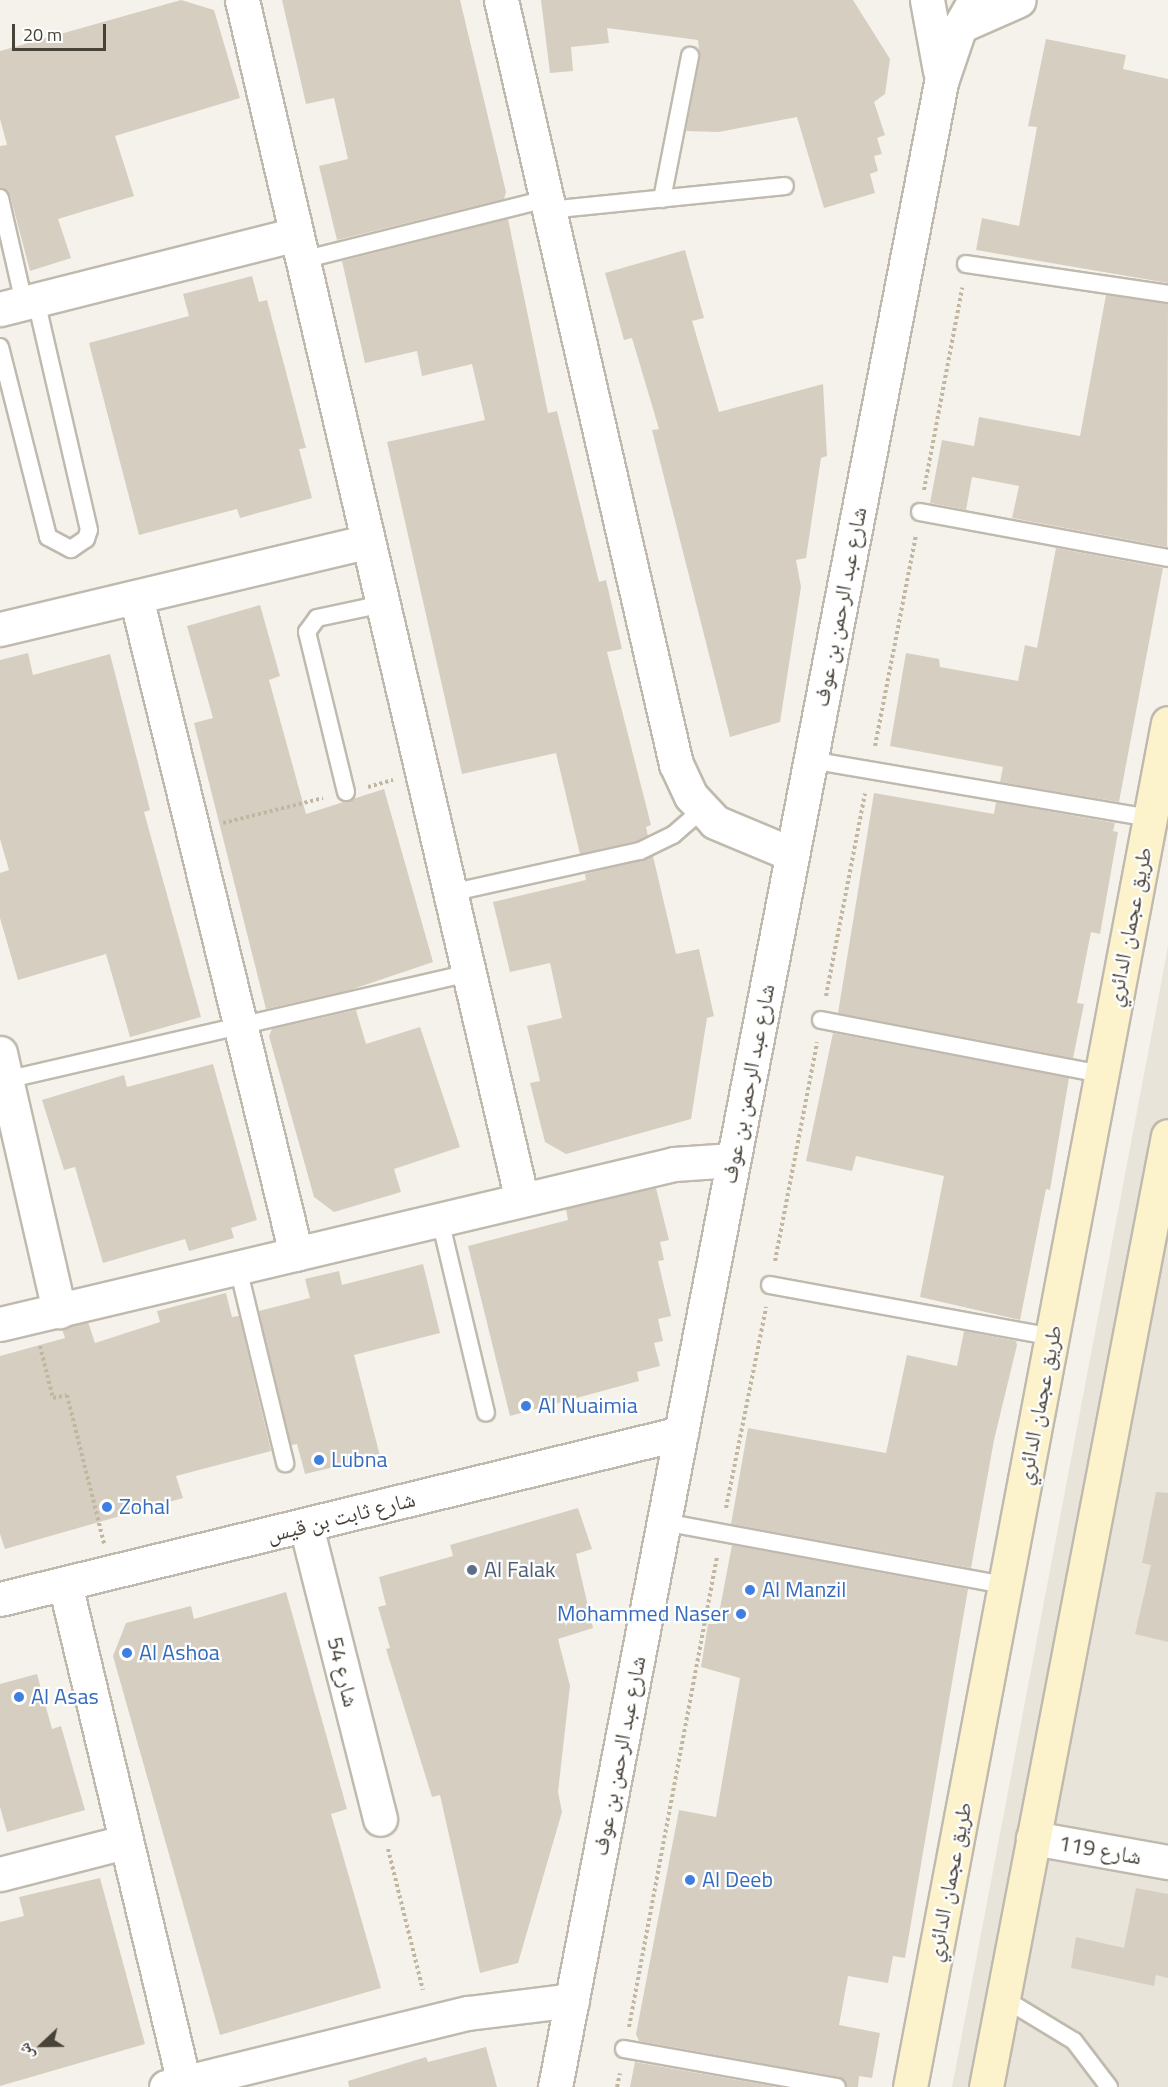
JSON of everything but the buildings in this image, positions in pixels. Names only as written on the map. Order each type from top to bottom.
[{"type":"main road","name":"طريق عجمان الدائري","points":[[910,2087],[1168,723]]},
{"type":"main road","points":[[986,2087],[1168,1136]]},
{"type":"street","points":[[242,0],[522,1200]]},
{"type":"street","points":[[501,0],[676,764],[702,810],[730,831],[792,854]]},
{"type":"street","name":"شارع عبد الرحمن بن عوف","points":[[927,0],[941,82]]},
{"type":"street","points":[[967,13],[1019,0]]},
{"type":"street","name":"شارع عبد الرحمن بن عوف","points":[[555,2087],[941,82],[967,13]]},
{"type":"street","points":[[20,304],[299,247]]},
{"type":"street","points":[[0,629],[368,541]]},
{"type":"street","points":[[136,597],[296,1254]]},
{"type":"street","points":[[2,1072],[46,1314]]},
{"type":"street","points":[[0,1324],[690,1161],[733,1160]]},
{"type":"street","name":"شارع ثابت بن قيس","points":[[0,1599],[681,1433]]},
{"type":"street","name":"شارع 54","points":[[306,1526],[380,1819]]},
{"type":"street","points":[[64,1584],[125,1842],[175,2085],[505,2006],[572,2000]]},
{"type":"street","name":"شارع 119","points":[[1033,1838],[1168,1862]]},
{"type":"street","points":[[0,1874],[125,1842]]},
{"type":"lane","points":[[662,199],[690,56]]},
{"type":"lane","points":[[299,247],[548,204],[662,199],[785,186]]},
{"type":"lane","points":[[0,198],[20,304],[89,530],[86,539],[71,549],[48,537],[0,347]]},
{"type":"lane","points":[[966,264],[1168,294]]},
{"type":"lane","points":[[920,512],[1168,558]]},
{"type":"lane","points":[[346,792],[308,632],[317,618],[383,604]]},
{"type":"lane","points":[[810,760],[1150,818]]},
{"type":"lane","points":[[450,892],[640,851],[673,835],[702,810]]},
{"type":"lane","points":[[2,1072],[240,1026],[469,972]]},
{"type":"lane","points":[[821,1020],[1102,1074]]},
{"type":"lane","points":[[440,1220],[486,1413]]},
{"type":"lane","points":[[238,1268],[285,1463]]},
{"type":"lane","points":[[770,1286],[1052,1337]]},
{"type":"lane","points":[[664,1522],[1005,1586]]},
{"type":"lane","points":[[1003,1998],[1074,2041],[1109,2087]]},
{"type":"lane","points":[[624,2049],[837,2087]]},
{"type":"path","points":[[617,2087],[966,264]]},
{"type":"path","points":[[193,831],[422,773]]},
{"type":"path","points":[[46,1314],[53,1398],[67,1395],[111,1572]]},
{"type":"path","points":[[380,1819],[432,2023]]},
{"type":"shaded area","points":[[1168,946],[1168,2087],[952,2087],[1156,1011]]},
{"type":"place","name":"Al Nuaimia","points":[[526,1406]]},
{"type":"place","name":"Lubna","points":[[319,1460]]},
{"type":"place","name":"Zohal","points":[[107,1507]]},
{"type":"place","name":"Al Falak","points":[[472,1570]]},
{"type":"place","name":"Al Manzil","points":[[750,1590]]},
{"type":"place","name":"Mohammed Naser","points":[[741,1614]]},
{"type":"place","name":"Al Ashoa","points":[[127,1653]]},
{"type":"place","name":"Al Asas","points":[[19,1697]]},
{"type":"place","name":"Al Deeb","points":[[690,1880]]}]
